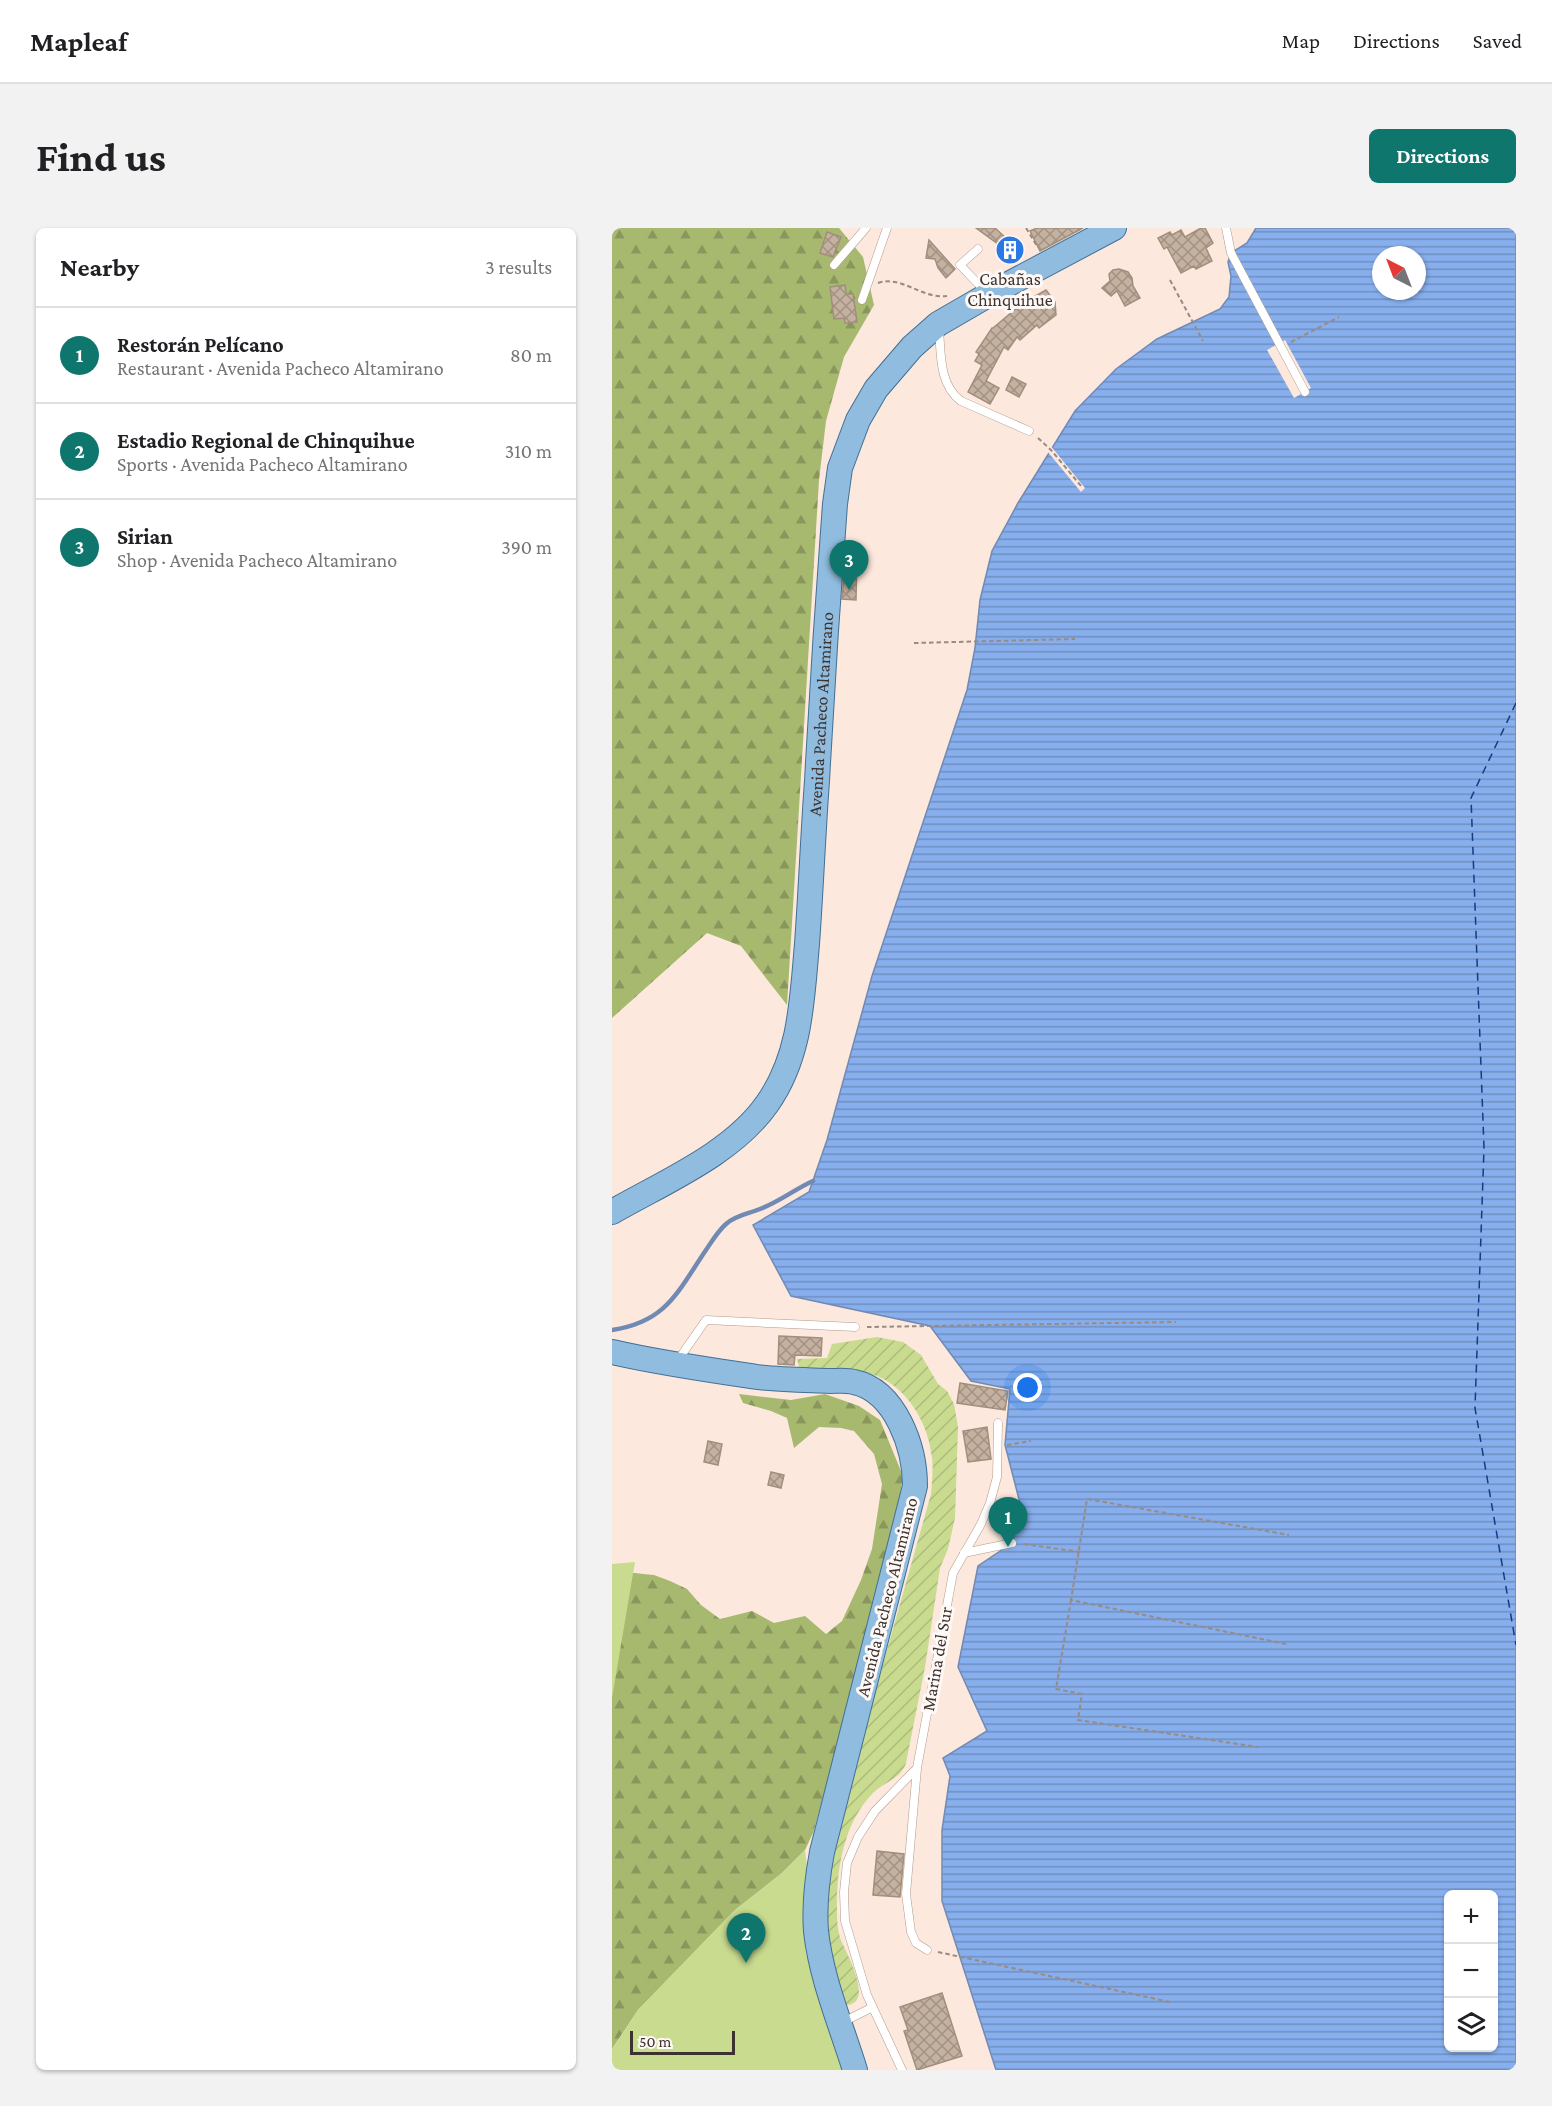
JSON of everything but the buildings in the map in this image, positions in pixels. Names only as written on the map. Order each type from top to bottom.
[{"type":"main road","name":"Avenida Pacheco Altamirano","points":[[612,1212],[731,1142],[767,1104],[791,1058],[800,1024],[834,504],[840,468],[855,426],[876,389],[907,352],[938,324],[1046,263],[1114,228]]},
{"type":"main road","name":"Avenida Pacheco Altamirano","points":[[612,1352],[759,1377],[854,1382],[873,1391],[894,1413],[902,1426],[912,1455],[915,1486],[818,1873],[816,1914],[819,1948],[855,2070]]},
{"type":"lane","points":[[834,265],[866,228]]},
{"type":"lane","points":[[862,300],[887,228]]},
{"type":"lane","points":[[1226,228],[1231,253],[1305,392]]},
{"type":"lane","points":[[978,249],[960,265],[988,295]]},
{"type":"lane","points":[[938,324],[946,384],[952,395],[960,402],[1029,431]]},
{"type":"lane","points":[[675,1364],[706,1320],[855,1327]]},
{"type":"lane","name":"Marina del Sur","points":[[927,1950],[916,1943],[911,1932],[906,1894],[917,1768],[953,1573],[981,1524],[997,1477],[998,1423]]},
{"type":"lane","points":[[964,1553],[1012,1543]]},
{"type":"lane","points":[[902,2070],[871,2008],[845,1921],[843,1892],[847,1863],[858,1837],[875,1811],[917,1768]]},
{"type":"lane","points":[[840,2023],[871,2008]]},
{"type":"path","points":[[1026,228],[1046,263]]},
{"type":"path","points":[[867,286],[887,280],[929,295],[950,295]]},
{"type":"path","points":[[1170,280],[1203,341]]},
{"type":"path","points":[[1281,348],[1339,317]]},
{"type":"path","points":[[1029,431],[1051,450],[1081,486]]},
{"type":"path","points":[[914,643],[1075,639]]},
{"type":"path","points":[[855,1327],[1176,1322]]},
{"type":"path","points":[[1005,1445],[1031,1441]]},
{"type":"path","points":[[1258,1747],[1078,1720],[1082,1694],[1056,1689],[1087,1498],[1289,1535]]},
{"type":"path","points":[[1012,1543],[1080,1552]]},
{"type":"path","points":[[1071,1600],[1286,1644]]},
{"type":"path","points":[[927,1950],[1170,2002]]},
{"type":"green space","points":[[612,228],[839,228],[863,257],[874,305],[844,357],[826,421],[819,480],[787,1005],[741,946],[707,933],[612,1018]]},
{"type":"green space","points":[[877,1337],[903,1342],[921,1355],[938,1384],[947,1391],[954,1404],[958,1427],[955,1518],[948,1549],[940,1568],[925,1667],[906,1763],[896,1777],[877,1789],[863,1806],[854,1820],[843,1850],[838,1883],[837,1918],[840,1938],[859,1987],[855,2002],[846,2005],[836,1979],[823,1919],[832,1845],[931,1494],[932,1462],[929,1441],[920,1418],[906,1397],[888,1381],[877,1376],[850,1371],[799,1367],[797,1359],[827,1358],[832,1344]]},
{"type":"green space","points":[[739,1394],[791,1400],[825,1394],[859,1406],[880,1420],[903,1476],[889,1561],[813,1833],[805,1850],[782,1873],[735,1910],[638,2010],[612,2049],[612,1571],[654,1575],[670,1581],[687,1589],[701,1605],[720,1619],[752,1611],[774,1623],[805,1616],[826,1634],[842,1621],[872,1549],[882,1484],[874,1454],[854,1431],[841,1428],[819,1427],[794,1448],[787,1418],[743,1403]]},
{"type":"green space","points":[[635,1562],[612,1698],[612,1564]]},
{"type":"green space","points":[[805,1850],[808,1874],[803,1918],[806,1954],[843,2070],[612,2070],[612,2049],[638,2010],[735,1910],[782,1873]]},
{"type":"water","points":[[1256,228],[1516,228],[1516,2070],[996,2070],[942,1901],[942,1830],[950,1776],[943,1758],[987,1731],[958,1667],[978,1566],[1012,1543],[1021,1507],[1005,1445],[1010,1389],[971,1381],[930,1326],[791,1296],[753,1225],[809,1192],[827,1140],[872,976],[967,690],[975,648],[980,600],[992,551],[1018,503],[1075,411],[1116,369],[1157,339],[1220,309],[1229,297],[1231,276],[1228,262],[1231,253],[1247,243]]},
{"type":"pier","points":[[1285,340],[1311,388],[1294,398],[1267,350]]},
{"type":"pier","points":[[1050,445],[1085,488],[1081,492],[1047,451]]},
{"type":"waterway","points":[[612,1330],[631,1326],[659,1312],[687,1279],[715,1236],[730,1221],[767,1206],[813,1181]]},
{"type":"ferry route","points":[[1516,703],[1471,798],[1484,1148],[1475,1408],[1516,1645]]},
{"type":"place","name":"Cabañas Chinquihue","points":[[1010,250]]},
{"type":"place","name":"Sirian","points":[[849,590]]},
{"type":"place","name":"Restorán Pelícano","points":[[1008,1547]]},
{"type":"place","name":"Estadio Regional de Chinquihue","points":[[746,1963]]}]
